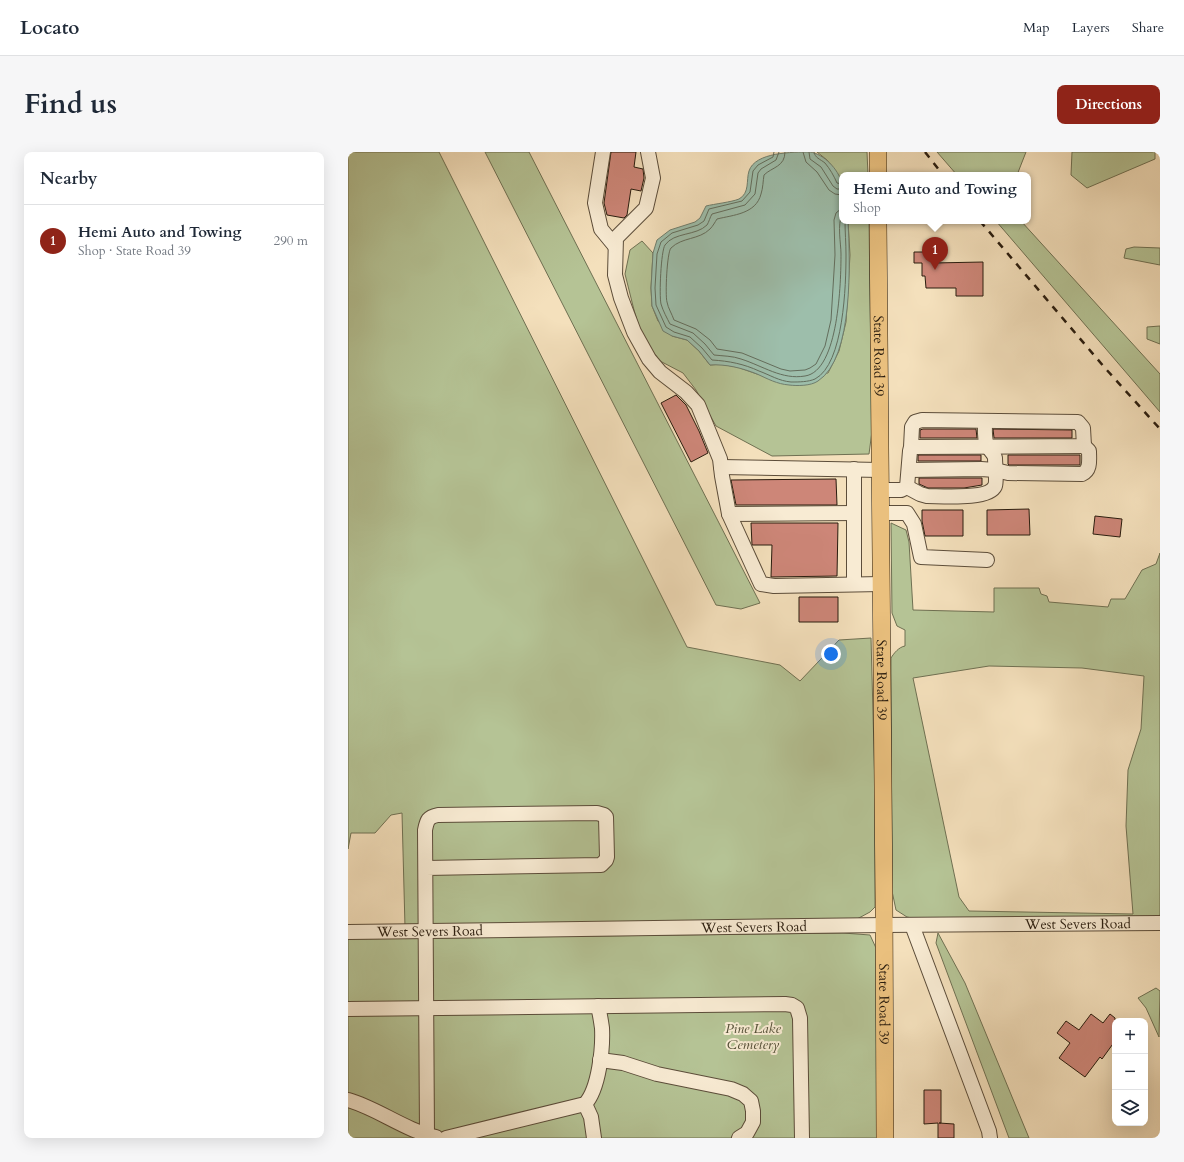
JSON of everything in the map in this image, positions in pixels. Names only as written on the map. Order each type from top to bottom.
[{"type":"main road","points":[[878,152],[878,172]]},
{"type":"main road","name":"State Road 39","points":[[878,224],[885,1138]]},
{"type":"street","points":[[603,152],[595,203],[601,229],[615,246]]},
{"type":"street","points":[[648,152],[654,178],[646,208],[616,238],[615,275],[621,298],[634,332],[649,359],[660,372],[676,386],[686,392],[698,404],[720,459],[725,497],[729,514],[761,584],[774,586],[881,584]]},
{"type":"street","points":[[908,487],[910,451],[912,427],[915,422],[922,420],[1078,422],[1083,428],[1084,446],[1089,451],[1089,469],[1082,474],[1008,473],[981,469],[909,470]]},
{"type":"street","points":[[908,487],[927,496],[981,495],[990,492],[996,485],[995,458],[993,453],[987,447],[985,439],[985,421]]},
{"type":"street","points":[[911,447],[1084,446]]},
{"type":"street","points":[[721,467],[880,470]]},
{"type":"street","points":[[854,469],[854,584]]},
{"type":"street","points":[[880,490],[901,490],[908,487]]},
{"type":"street","points":[[729,514],[854,512]]},
{"type":"street","points":[[880,513],[907,513],[914,524],[921,557],[987,560]]},
{"type":"street","points":[[348,1100],[370,1108],[400,1124],[433,1137],[427,1008],[425,830],[426,821],[432,816],[438,815],[597,813],[606,817],[607,857],[601,865],[426,868]]},
{"type":"street","name":"West Severs Road","points":[[348,932],[1160,923]]},
{"type":"street","points":[[912,925],[989,1131],[990,1138]]},
{"type":"street","points":[[348,1009],[792,1005],[797,1008],[800,1018],[802,1138]]},
{"type":"street","points":[[446,1138],[585,1104],[590,1099],[594,1089],[600,1060],[602,1028],[598,1006]]},
{"type":"street","points":[[600,1060],[623,1063],[657,1074],[731,1089],[743,1094],[751,1101],[753,1122],[747,1133],[739,1138]]},
{"type":"street","points":[[585,1104],[591,1117],[594,1138]]},
{"type":"green space","points":[[348,152],[439,152],[687,647],[780,665],[800,681],[839,640],[871,638],[875,789],[875,907],[870,912],[857,919],[405,927],[402,813],[391,815],[375,833],[351,833],[348,849]]},
{"type":"green space","points":[[485,152],[529,152],[760,603],[741,609],[716,605]]},
{"type":"green space","points":[[817,152],[867,152],[868,172],[839,172],[839,178],[827,160]]},
{"type":"green space","points":[[937,152],[1026,152],[1018,172],[954,172]]},
{"type":"green space","points":[[1072,152],[1155,152],[1155,159],[1087,188],[1071,175]]},
{"type":"green space","points":[[848,224],[869,224],[872,431],[869,454],[772,456],[716,426],[696,390],[683,373],[660,361],[642,337],[625,274],[630,250],[642,241],[653,253],[651,288],[652,306],[658,321],[672,336],[687,340],[699,351],[710,365],[720,364],[737,367],[757,374],[828,373],[839,351],[846,322],[850,255]]},
{"type":"green space","points":[[999,224],[1024,224],[1160,374],[1160,412]]},
{"type":"green space","points":[[1134,247],[1160,248],[1160,265],[1124,258],[1126,249]]},
{"type":"green space","points":[[1160,326],[1160,344],[1147,339],[1147,327]]},
{"type":"green space","points":[[891,523],[906,530],[909,542],[913,610],[994,612],[994,588],[1039,588],[1041,594],[1047,596],[1049,602],[1108,607],[1111,599],[1125,599],[1142,570],[1156,564],[1160,553],[1160,915],[1154,918],[922,920],[907,917],[896,910],[892,891],[891,658],[897,650],[905,646],[905,630],[897,626],[892,613]],"holes":[[[989,666],[1082,668],[1144,676],[1141,729],[1128,770],[1126,826],[1133,914],[969,911],[959,897],[913,678]]]},
{"type":"green space","name":"Pine Lake Cemetery","points":[[843,933],[870,935],[876,948],[877,1138],[348,1138],[348,939]]},
{"type":"green space","points":[[938,933],[965,983],[1029,1138],[1009,1138],[936,943]]},
{"type":"green space","points":[[1156,988],[1160,991],[1159,1037],[1146,1008],[1138,998]]},
{"type":"water","points":[[794,152],[815,153],[825,159],[834,168],[839,176],[839,224],[848,224],[849,283],[844,331],[838,352],[830,369],[818,381],[812,384],[804,385],[780,384],[740,368],[710,365],[699,351],[687,340],[672,336],[663,331],[652,306],[651,288],[653,253],[657,240],[670,230],[695,222],[700,218],[706,206],[739,199],[745,193],[749,171],[759,160],[775,154]]},
{"type":"building","points":[[611,152],[636,152],[634,167],[643,169],[644,178],[641,191],[631,189],[627,215],[624,218],[607,215],[604,203]]},
{"type":"building","points":[[914,252],[933,252],[933,263],[983,262],[983,296],[956,296],[956,288],[926,288],[925,276],[922,276],[922,263],[914,263]]},
{"type":"building","points":[[676,395],[686,405],[708,453],[691,462],[661,403]]},
{"type":"building","points":[[976,429],[977,438],[920,438],[920,430]]},
{"type":"building","points":[[993,429],[1072,430],[1072,438],[994,438]]},
{"type":"building","points":[[918,455],[981,455],[981,461],[918,461]]},
{"type":"building","points":[[1008,455],[1080,455],[1080,465],[1009,465]]},
{"type":"building","points":[[919,478],[982,478],[982,485],[964,488],[928,488],[919,484]]},
{"type":"building","points":[[836,479],[837,505],[736,505],[731,480]]},
{"type":"building","points":[[1029,509],[1030,535],[987,535],[987,510]]},
{"type":"building","points":[[922,510],[963,510],[963,536],[925,536],[922,521]]},
{"type":"building","points":[[1095,516],[1122,519],[1120,537],[1093,534]]},
{"type":"building","points":[[751,523],[838,523],[837,576],[771,577],[772,545],[752,545]]},
{"type":"building","points":[[799,597],[838,597],[838,622],[799,622]]},
{"type":"building","points":[[1091,1014],[1103,1023],[1110,1014],[1115,1018],[1112,1018],[1112,1045],[1102,1059],[1100,1057],[1085,1077],[1059,1058],[1070,1043],[1057,1033],[1066,1021],[1079,1030]]},
{"type":"building","points":[[924,1090],[941,1090],[941,1123],[939,1123],[954,1124],[954,1138],[938,1138],[938,1123],[924,1124]]},
{"type":"railway","points":[[925,152],[941,172]]},
{"type":"railway","points":[[983,224],[1105,368],[1160,429]]},
{"type":"place","name":"Hemi Auto and Towing","points":[[935,270]]}]
